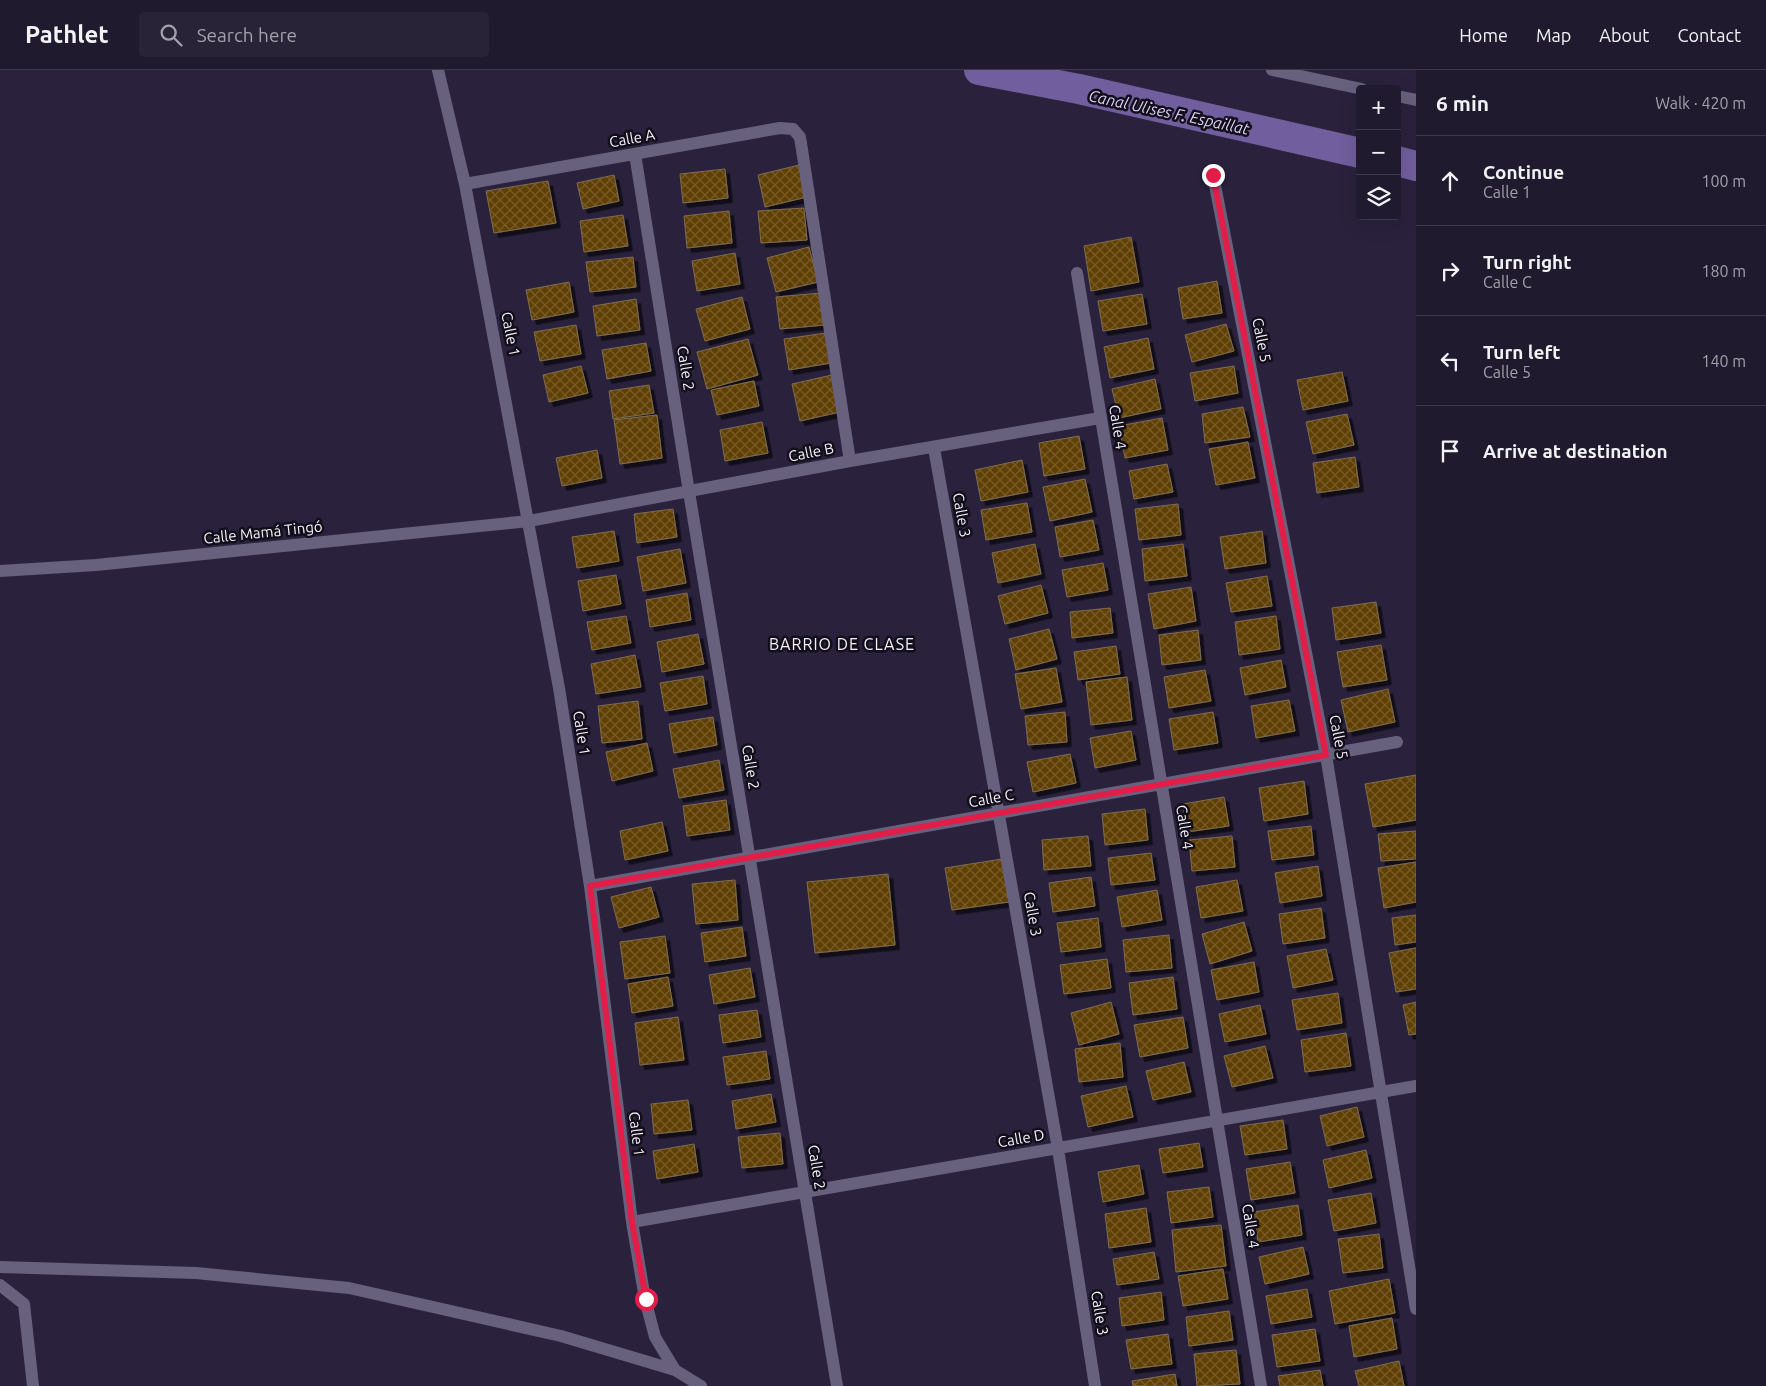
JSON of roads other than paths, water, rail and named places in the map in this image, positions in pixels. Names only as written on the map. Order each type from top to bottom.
[{"type":"street","name":"Calle 1","points":[[438,70],[466,184],[559,688],[590,886],[632,1222],[646,1299],[655,1337],[675,1370],[701,1386]]},
{"type":"street","points":[[1272,70],[1356,88]]},
{"type":"street","points":[[1401,97],[1416,100]]},
{"type":"street","name":"Calle A","points":[[466,184],[780,128],[793,129],[800,137],[850,461]]},
{"type":"street","name":"Calle 2","points":[[635,154],[837,1386]]},
{"type":"street","name":"Calle 5","points":[[1213,175],[1326,755],[1416,1309]]},
{"type":"street","name":"Calle 4","points":[[1077,273],[1261,1386]]},
{"type":"street","name":"Calle B","points":[[529,521],[850,461],[1100,418]]},
{"type":"street","name":"Calle 3","points":[[934,448],[1058,1148],[1094,1386]]},
{"type":"street","name":"Calle Mamá Tingó","points":[[0,571],[96,565],[529,521]]},
{"type":"street","name":"Calle C","points":[[590,886],[1397,742]]},
{"type":"street","name":"Calle D","points":[[632,1222],[1416,1086]]},
{"type":"street","points":[[0,1267],[196,1273],[349,1288],[561,1336],[675,1370]]},
{"type":"street","points":[[0,1285],[24,1304],[33,1386]]},
{"type":"waterway","name":"Canal Ulises F. Espaillat","points":[[979,70],[1079,89],[1356,152]]},
{"type":"waterway","name":"Canal Ulises F. Espaillat","points":[[1401,162],[1416,166]]},
{"type":"district","name":"BARRIO DE CLASE","points":[[842,644]]}]
